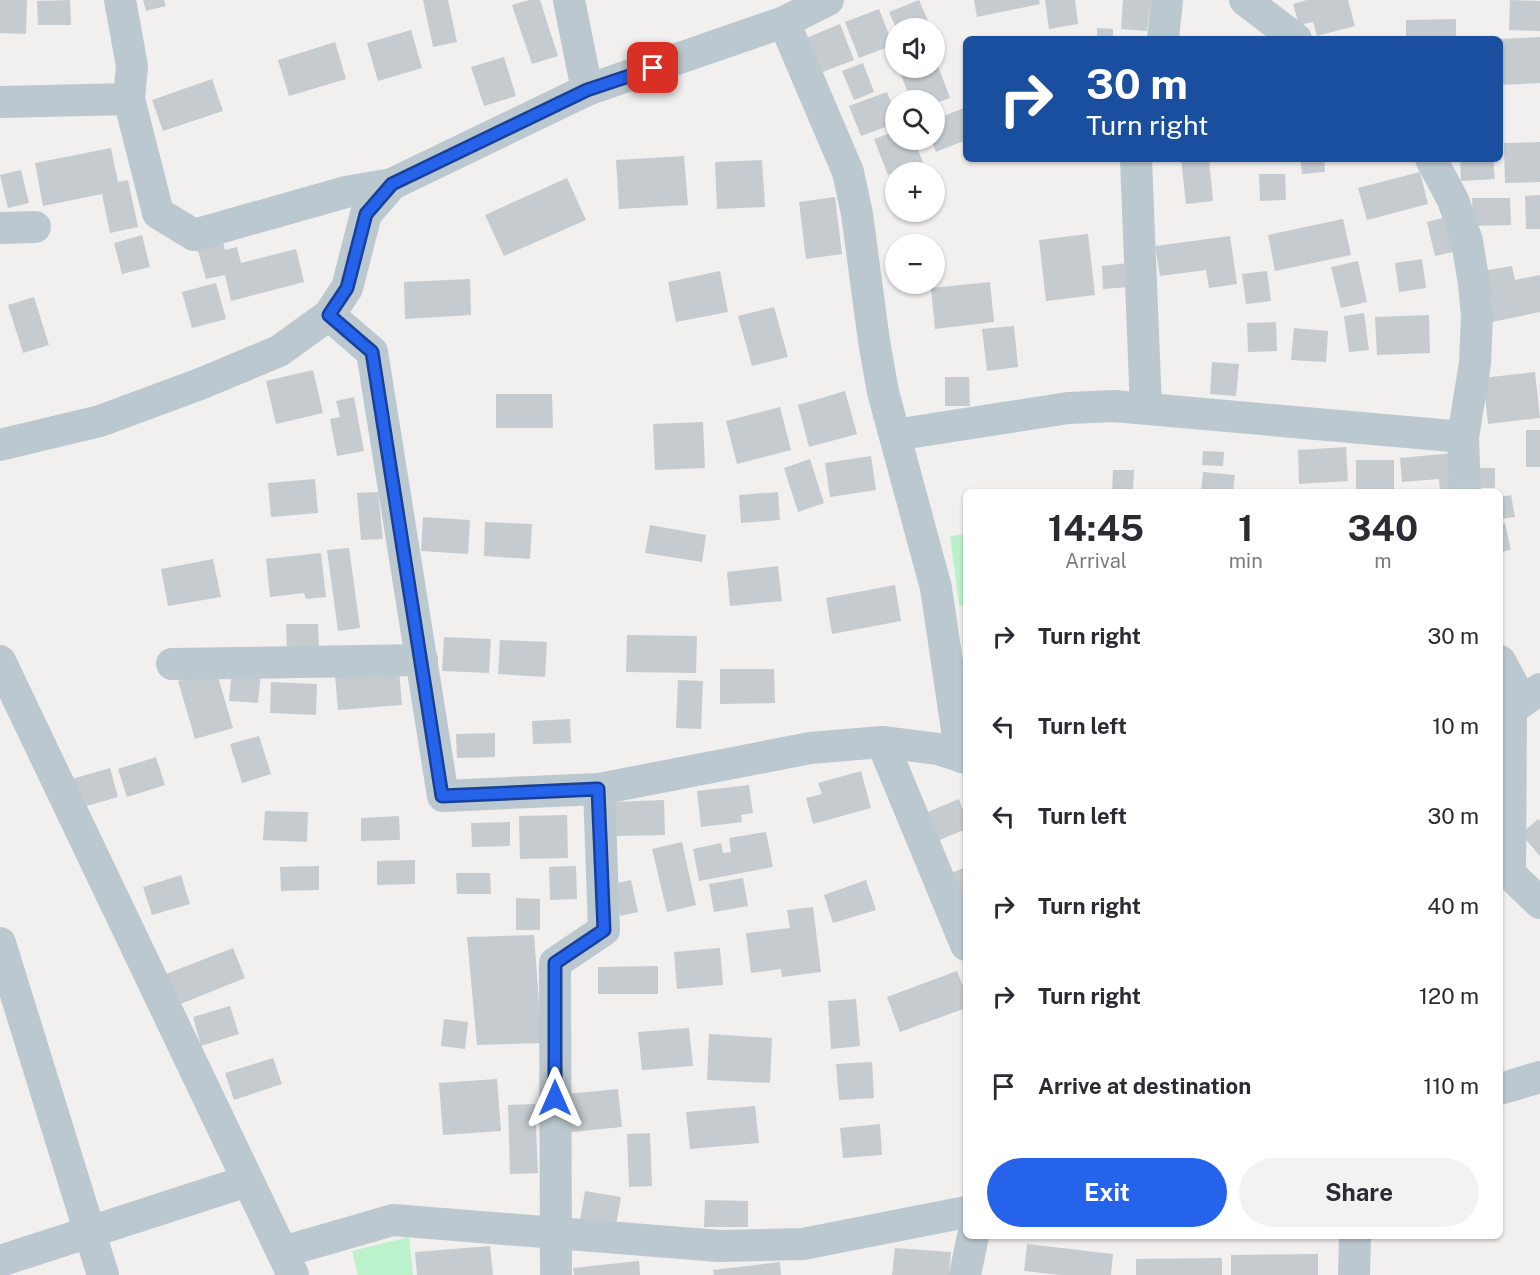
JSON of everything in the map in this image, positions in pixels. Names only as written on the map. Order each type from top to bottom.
[{"type":"street","points":[[120,0],[132,66],[129,99],[158,213],[194,235],[346,192],[392,184],[587,90],[784,22],[828,0]]},
{"type":"street","points":[[569,0],[587,90]]},
{"type":"street","points":[[1163,36],[1167,0]]},
{"type":"street","points":[[1245,0],[1292,36]]},
{"type":"street","points":[[784,22],[848,172],[857,214],[883,392],[936,588],[963,752]]},
{"type":"street","points":[[0,102],[129,99]]},
{"type":"street","points":[[1136,162],[1146,408]]},
{"type":"street","points":[[1433,162],[1453,200],[1467,241],[1474,284],[1477,316],[1475,363],[1463,437],[1465,489]]},
{"type":"street","points":[[0,445],[100,421],[200,384],[279,351],[329,315],[347,288],[366,214],[392,184]]},
{"type":"street","points":[[0,228],[35,227]]},
{"type":"street","points":[[329,315],[372,352],[442,796],[598,789],[810,748],[882,742],[938,749],[963,758]]},
{"type":"street","points":[[895,435],[1068,408],[1114,406],[1463,437]]},
{"type":"street","points":[[172,664],[422,660]]},
{"type":"street","points":[[0,661],[287,1263],[393,1220],[719,1246],[803,1244],[963,1213]]},
{"type":"street","points":[[1503,668],[1518,704],[1510,874],[1540,903]]},
{"type":"street","points":[[882,742],[963,938]]},
{"type":"street","points":[[556,1275],[555,963],[604,930],[598,789]]},
{"type":"street","points":[[0,943],[103,1275]]},
{"type":"street","points":[[1503,1088],[1540,1077]]},
{"type":"street","points":[[0,1261],[248,1181]]},
{"type":"street","points":[[965,1275],[972,1239]]},
{"type":"street","points":[[1354,1275],[1355,1239]]},
{"type":"green space","points":[[963,534],[963,606],[959,606],[950,536]]},
{"type":"green space","points":[[409,1237],[413,1275],[358,1275],[352,1251]]},
{"type":"building","points":[[0,0],[27,0],[26,34],[0,33]]},
{"type":"building","points":[[70,0],[71,25],[38,25],[37,1]]},
{"type":"building","points":[[143,0],[164,0],[166,6],[146,11]]},
{"type":"building","points":[[423,0],[448,0],[457,42],[433,47]]},
{"type":"building","points":[[529,0],[540,0],[558,56],[532,64],[512,5]]},
{"type":"building","points":[[919,0],[927,18],[892,18],[889,12]]},
{"type":"building","points":[[974,0],[1039,0],[1040,4],[977,17]]},
{"type":"building","points":[[1045,0],[1075,0],[1078,24],[1049,29]]},
{"type":"building","points":[[1123,0],[1151,0],[1147,31],[1121,29]]},
{"type":"building","points":[[1307,0],[1348,0],[1355,26],[1317,36],[1313,22],[1299,25],[1293,4]]},
{"type":"building","points":[[1510,0],[1540,1],[1540,31],[1509,30]]},
{"type":"building","points":[[879,9],[885,24],[885,48],[859,58],[845,22]]},
{"type":"building","points":[[1456,19],[1456,36],[1406,36],[1406,20]]},
{"type":"building","points":[[840,24],[854,60],[820,73],[806,38]]},
{"type":"building","points":[[1097,28],[1113,29],[1113,36],[1097,36]]},
{"type":"building","points":[[411,30],[422,68],[378,81],[367,43]]},
{"type":"building","points":[[1540,37],[1540,83],[1503,85],[1503,39]]},
{"type":"building","points":[[335,42],[346,79],[289,96],[278,60]]},
{"type":"building","points":[[504,57],[516,96],[484,106],[471,67]]},
{"type":"building","points":[[863,63],[874,92],[854,100],[842,71]]},
{"type":"building","points":[[902,78],[942,78],[950,98],[945,100],[945,90],[907,90]]},
{"type":"building","points":[[212,79],[223,111],[163,131],[152,100]]},
{"type":"building","points":[[885,93],[885,127],[861,136],[849,106]]},
{"type":"building","points":[[963,108],[963,141],[945,148],[945,116]]},
{"type":"building","points":[[885,135],[885,150],[918,150],[923,162],[885,162],[885,167],[874,139]]},
{"type":"building","points":[[1540,142],[1540,182],[1505,183],[1504,143]]},
{"type":"building","points":[[111,148],[118,182],[128,180],[138,227],[110,233],[102,194],[43,206],[35,163]]},
{"type":"building","points":[[684,156],[688,205],[619,209],[616,160]]},
{"type":"building","points":[[762,160],[765,207],[717,209],[715,162]]},
{"type":"building","points":[[1181,162],[1209,162],[1213,201],[1186,204]]},
{"type":"building","points":[[1300,162],[1324,162],[1325,172],[1302,174]]},
{"type":"building","points":[[1460,162],[1493,162],[1495,179],[1461,181]]},
{"type":"building","points":[[21,170],[29,203],[8,208],[0,175]]},
{"type":"building","points":[[1420,172],[1428,204],[1367,220],[1358,188]]},
{"type":"building","points":[[1259,174],[1285,174],[1286,200],[1260,201]]},
{"type":"building","points":[[567,178],[586,220],[504,256],[485,215]]},
{"type":"building","points":[[1540,195],[1540,229],[1526,229],[1525,196]]},
{"type":"building","points":[[835,197],[842,254],[806,259],[799,202]]},
{"type":"building","points":[[1472,198],[1510,198],[1511,225],[1473,226]]},
{"type":"building","points":[[1449,216],[1457,251],[1435,256],[1427,222]]},
{"type":"building","points":[[1343,219],[1351,255],[1275,271],[1268,235]]},
{"type":"building","points":[[1088,234],[1095,295],[1046,301],[1039,240]]},
{"type":"building","points":[[142,235],[150,267],[122,274],[114,243]]},
{"type":"building","points":[[1230,236],[1237,284],[1209,288],[1206,270],[1160,276],[1155,246]]},
{"type":"building","points":[[222,238],[225,250],[237,247],[241,263],[296,249],[304,282],[231,301],[225,275],[206,279],[196,244]]},
{"type":"building","points":[[1422,259],[1426,288],[1399,292],[1395,263]]},
{"type":"building","points":[[1358,261],[1367,302],[1341,308],[1331,267]]},
{"type":"building","points":[[1128,263],[1130,287],[1103,289],[1102,266]]},
{"type":"building","points":[[1512,266],[1515,280],[1540,275],[1540,312],[1492,322],[1482,271]]},
{"type":"building","points":[[720,271],[728,312],[676,322],[668,282]]},
{"type":"building","points":[[1267,271],[1271,301],[1246,304],[1242,274]]},
{"type":"building","points":[[470,279],[471,315],[405,319],[404,282]]},
{"type":"building","points":[[990,282],[994,322],[935,329],[932,294],[945,294],[945,287]]},
{"type":"building","points":[[216,283],[226,319],[192,328],[182,292]]},
{"type":"building","points":[[34,297],[49,345],[23,353],[8,305]]},
{"type":"building","points":[[774,307],[788,357],[752,366],[738,316]]},
{"type":"building","points":[[1364,313],[1369,350],[1349,352],[1344,316]]},
{"type":"building","points":[[1429,315],[1430,353],[1377,355],[1375,317]]},
{"type":"building","points":[[1276,322],[1277,351],[1248,352],[1247,323]]},
{"type":"building","points":[[1014,326],[1018,367],[987,371],[982,329]]},
{"type":"building","points":[[1294,328],[1328,331],[1326,362],[1291,360]]},
{"type":"building","points":[[1212,362],[1239,364],[1236,396],[1210,394]]},
{"type":"building","points":[[313,370],[323,413],[276,424],[266,381]]},
{"type":"building","points":[[1535,372],[1540,418],[1488,424],[1483,378]]},
{"type":"building","points":[[945,377],[969,377],[970,406],[945,406]]},
{"type":"building","points":[[845,391],[857,434],[809,447],[798,405]]},
{"type":"building","points":[[496,394],[552,394],[553,428],[496,428]]},
{"type":"building","points":[[354,397],[364,451],[337,456],[330,419],[340,417],[336,401]]},
{"type":"building","points":[[780,407],[791,450],[737,464],[726,421]]},
{"type":"building","points":[[703,422],[705,468],[655,470],[653,424]]},
{"type":"building","points":[[1526,430],[1540,430],[1540,467],[1526,467]]},
{"type":"building","points":[[1346,447],[1348,481],[1299,484],[1298,450]]},
{"type":"building","points":[[1203,451],[1224,452],[1223,466],[1202,465]]},
{"type":"building","points":[[1453,453],[1456,489],[1440,489],[1439,479],[1402,482],[1400,458]]},
{"type":"building","points":[[871,456],[876,490],[830,497],[825,463]]},
{"type":"building","points":[[810,459],[824,503],[798,512],[784,468]]},
{"type":"building","points":[[1356,460],[1394,460],[1394,489],[1356,489]]},
{"type":"building","points":[[1472,468],[1495,468],[1495,488],[1473,488]]},
{"type":"building","points":[[1113,470],[1134,470],[1133,489],[1112,489]]},
{"type":"building","points":[[1203,472],[1235,475],[1233,489],[1201,489]]},
{"type":"building","points":[[315,479],[318,513],[271,517],[268,483]]},
{"type":"building","points":[[378,492],[383,539],[361,540],[357,493]]},
{"type":"building","points":[[778,492],[780,520],[741,523],[739,495]]},
{"type":"building","points":[[1511,495],[1515,517],[1503,519],[1503,496]]},
{"type":"building","points":[[423,517],[470,520],[468,554],[421,551]]},
{"type":"building","points":[[485,522],[532,524],[530,559],[484,556]]},
{"type":"building","points":[[1503,523],[1505,523],[1511,550],[1503,551]]},
{"type":"building","points":[[650,525],[706,535],[702,562],[645,553]]},
{"type":"building","points":[[349,548],[360,628],[338,631],[327,550]]},
{"type":"building","points":[[321,553],[326,597],[306,599],[304,593],[270,597],[266,559]]},
{"type":"building","points":[[213,559],[221,597],[168,606],[161,569]]},
{"type":"building","points":[[778,566],[782,601],[730,606],[727,572]]},
{"type":"building","points":[[895,585],[901,621],[832,634],[826,598]]},
{"type":"building","points":[[286,624],[318,624],[319,648],[287,649]]},
{"type":"building","points":[[627,635],[697,636],[696,673],[626,672]]},
{"type":"building","points":[[444,637],[491,639],[489,673],[442,671]]},
{"type":"building","points":[[500,640],[547,642],[545,677],[498,674]]},
{"type":"building","points":[[232,669],[261,672],[258,703],[229,701]]},
{"type":"building","points":[[720,669],[774,669],[775,703],[720,704]]},
{"type":"building","points":[[216,670],[233,728],[195,739],[178,681]]},
{"type":"building","points":[[399,670],[402,705],[338,710],[335,675]]},
{"type":"building","points":[[678,680],[703,681],[701,729],[676,728]]},
{"type":"building","points":[[271,682],[317,684],[316,715],[270,713]]},
{"type":"building","points":[[570,719],[571,743],[533,744],[532,721]]},
{"type":"building","points":[[495,733],[495,757],[457,758],[456,734]]},
{"type":"building","points":[[259,736],[271,774],[242,783],[230,744]]},
{"type":"building","points":[[156,757],[165,785],[127,797],[118,769]]},
{"type":"building","points":[[110,768],[118,797],[80,808],[72,779]]},
{"type":"building","points":[[861,771],[871,808],[813,824],[806,798],[822,794],[818,783]]},
{"type":"building","points":[[749,785],[753,813],[741,815],[742,822],[701,827],[697,791]]},
{"type":"building","points":[[959,799],[963,810],[963,830],[935,842],[923,814]]},
{"type":"building","points":[[664,800],[665,835],[614,836],[613,802]]},
{"type":"building","points":[[265,811],[308,812],[307,842],[263,840]]},
{"type":"building","points":[[567,815],[568,858],[520,859],[519,816]]},
{"type":"building","points":[[399,816],[400,840],[361,841],[361,818]]},
{"type":"building","points":[[1538,819],[1540,821],[1540,856],[1521,834]]},
{"type":"building","points":[[510,822],[510,846],[472,847],[471,823]]},
{"type":"building","points":[[766,832],[773,867],[699,881],[693,849],[721,843],[723,853],[731,852],[729,838]]},
{"type":"building","points":[[682,842],[696,905],[667,912],[652,849]]},
{"type":"building","points":[[415,860],[415,884],[377,885],[377,861]]},
{"type":"building","points":[[319,866],[319,890],[281,891],[280,867]]},
{"type":"building","points":[[576,866],[577,899],[550,900],[549,867]]},
{"type":"building","points":[[963,868],[963,900],[951,873]]},
{"type":"building","points":[[456,873],[490,873],[491,894],[457,894]]},
{"type":"building","points":[[181,875],[190,904],[152,915],[143,887]]},
{"type":"building","points":[[743,878],[748,906],[714,912],[709,884]]},
{"type":"building","points":[[631,880],[638,912],[620,916],[613,884]]},
{"type":"building","points":[[866,880],[876,910],[833,923],[824,895]]},
{"type":"building","points":[[516,898],[540,899],[540,930],[516,930]]},
{"type":"building","points":[[813,907],[821,972],[782,977],[781,969],[751,973],[746,933],[790,928],[787,910]]},
{"type":"building","points":[[534,935],[542,1043],[477,1045],[467,937]]},
{"type":"building","points":[[233,948],[245,978],[178,1005],[166,974]]},
{"type":"building","points":[[720,948],[723,985],[677,989],[674,952]]},
{"type":"building","points":[[658,966],[658,994],[598,994],[598,967]]},
{"type":"building","points":[[957,971],[963,986],[963,1009],[900,1032],[887,997]]},
{"type":"building","points":[[856,999],[860,1046],[831,1049],[828,1001]]},
{"type":"building","points":[[230,1006],[239,1034],[201,1046],[193,1017]]},
{"type":"building","points":[[444,1019],[468,1022],[465,1049],[441,1046]]},
{"type":"building","points":[[689,1028],[693,1066],[642,1070],[638,1032]]},
{"type":"building","points":[[709,1034],[772,1038],[770,1083],[707,1080]]},
{"type":"building","points":[[273,1058],[282,1084],[234,1100],[225,1073]]},
{"type":"building","points":[[872,1062],[874,1098],[839,1100],[836,1064]]},
{"type":"building","points":[[497,1079],[501,1131],[443,1135],[439,1083]]},
{"type":"building","points":[[618,1089],[622,1127],[571,1132],[567,1094]]},
{"type":"building","points":[[535,1104],[538,1173],[510,1174],[508,1105]]},
{"type":"building","points":[[755,1106],[759,1143],[690,1149],[686,1112]]},
{"type":"building","points":[[880,1124],[882,1155],[843,1158],[840,1128]]},
{"type":"building","points":[[650,1133],[652,1186],[629,1187],[627,1134]]},
{"type":"building","points":[[585,1191],[621,1197],[616,1225],[580,1220]]},
{"type":"building","points":[[705,1200],[748,1201],[748,1227],[704,1227]]},
{"type":"building","points":[[1027,1244],[1113,1254],[1111,1275],[1061,1275],[1024,1271]]},
{"type":"building","points":[[490,1246],[493,1275],[417,1275],[415,1252]]},
{"type":"building","points":[[895,1248],[951,1252],[949,1275],[892,1275]]},
{"type":"building","points":[[1318,1254],[1318,1275],[1231,1275],[1231,1255]]},
{"type":"building","points":[[1222,1258],[1222,1275],[1136,1275],[1136,1259]]},
{"type":"building","points":[[639,1261],[640,1275],[574,1275],[573,1268]]},
{"type":"building","points":[[780,1262],[781,1275],[714,1275],[713,1270]]},
{"type":"route","points":[[555,1098],[555,963],[604,930],[598,789],[442,796],[372,352],[329,315],[347,288],[366,214],[392,184],[587,90],[653,68]]}]
